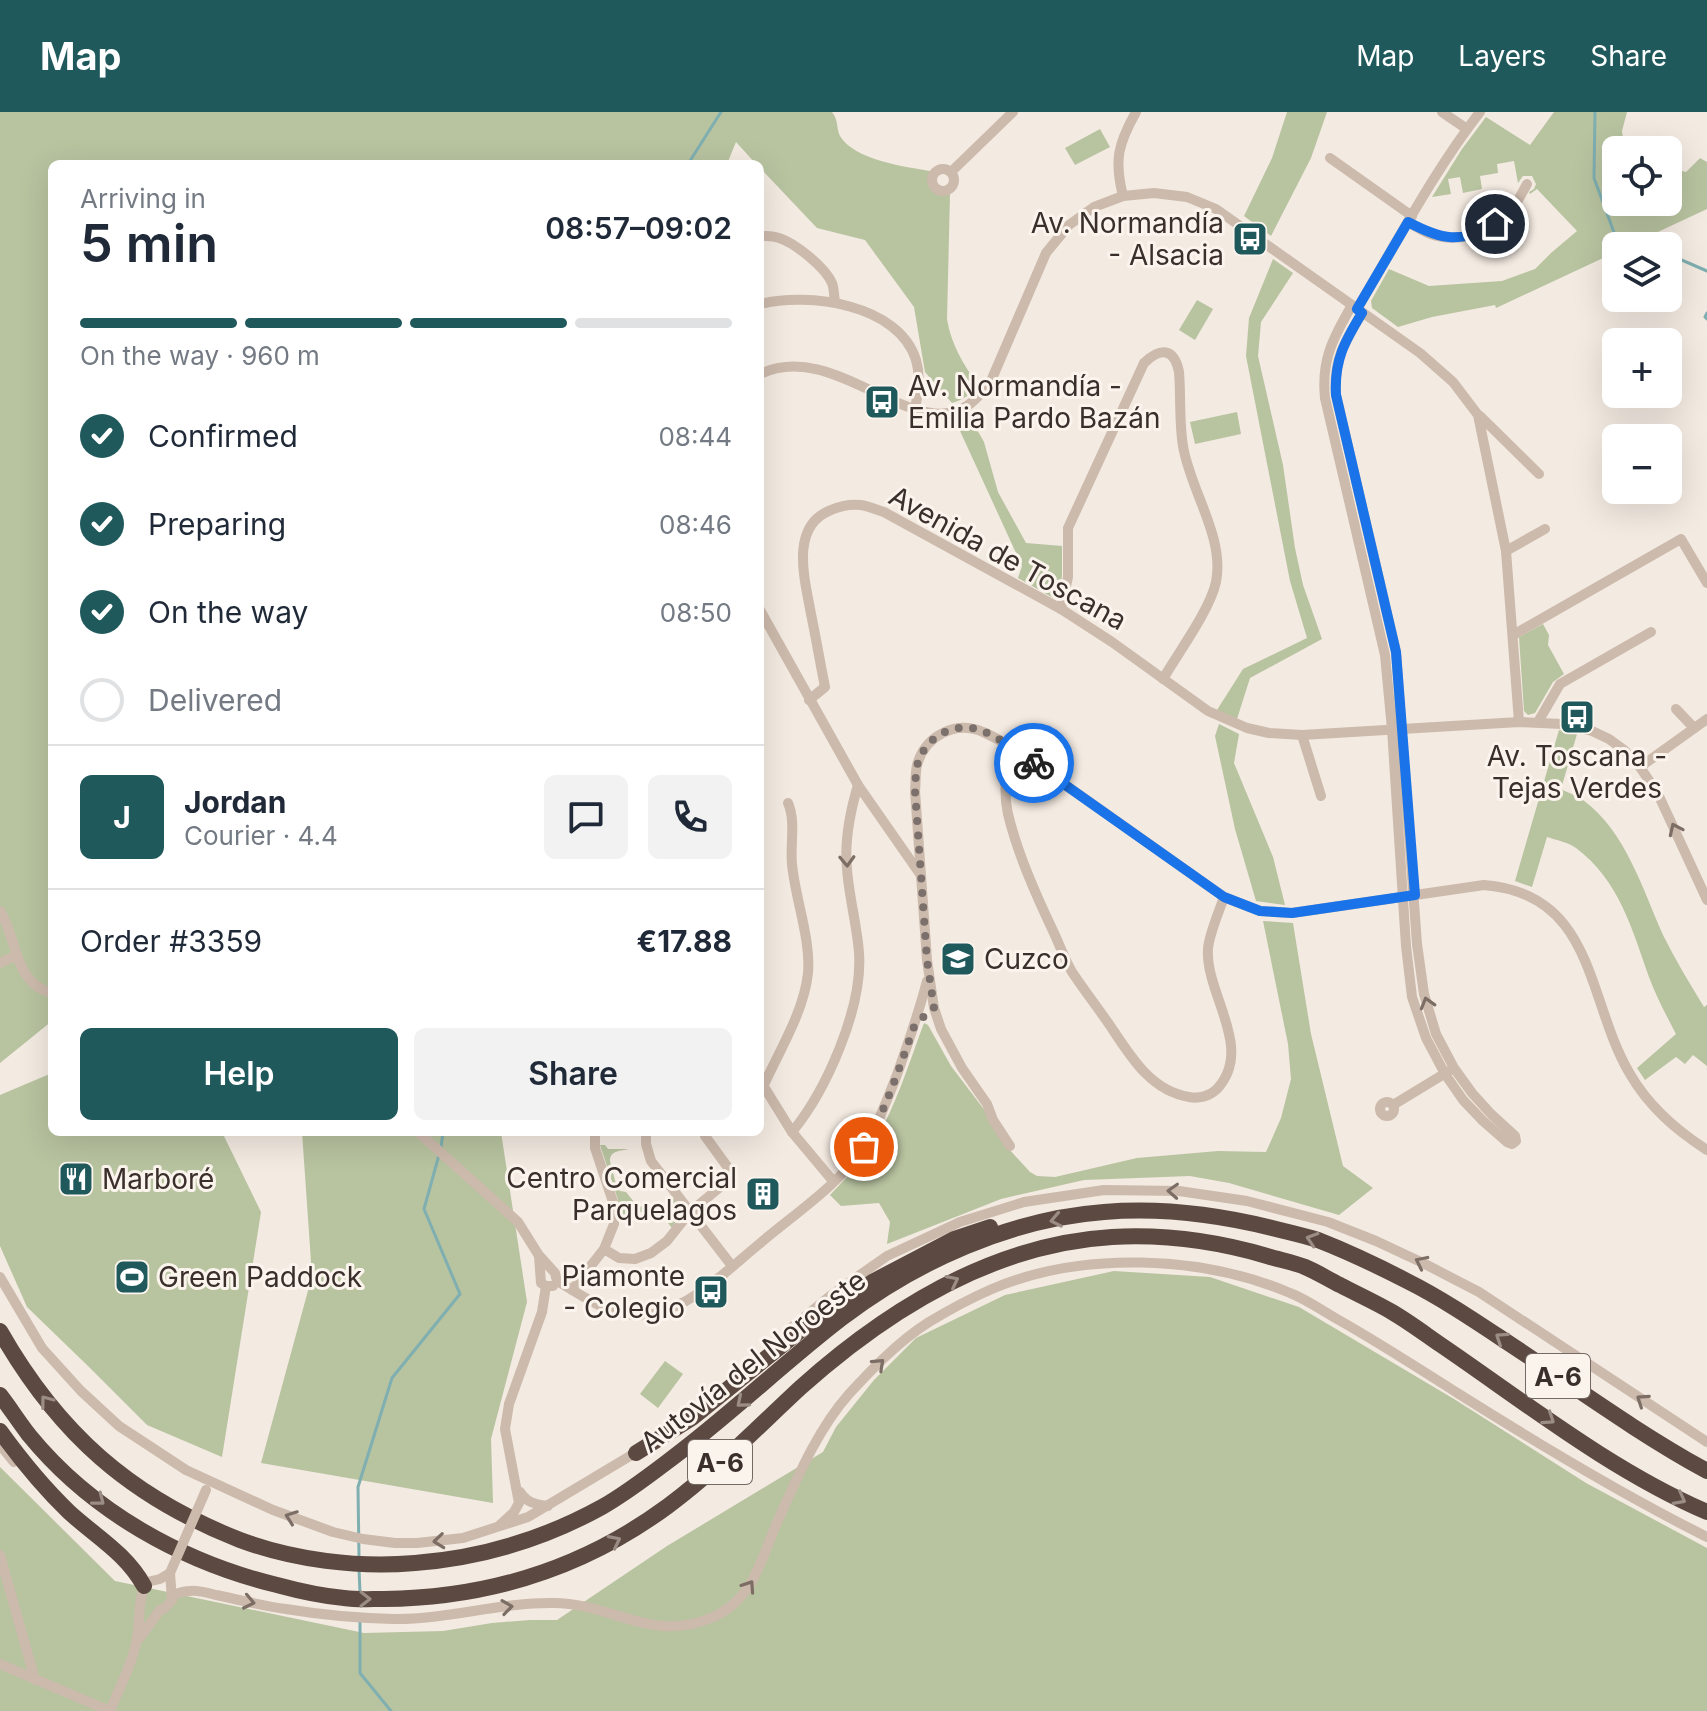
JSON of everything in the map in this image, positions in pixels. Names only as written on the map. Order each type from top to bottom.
[{"type":"highway","name":"Autovía del Noroeste","points":[[0,1331],[20,1366],[54,1412],[95,1453],[147,1494],[203,1525],[253,1545],[328,1561],[393,1565],[443,1561],[503,1548],[604,1506],[700,1438],[843,1317],[889,1286],[948,1254],[1018,1227],[1103,1212],[1178,1210],[1248,1222],[1316,1239],[1409,1281],[1480,1324],[1667,1449],[1707,1471]]},
{"type":"highway","points":[[636,1453],[692,1418],[801,1330],[874,1281],[954,1239],[1003,1223],[1018,1227]]},
{"type":"highway","name":"Autovía del Noroeste","points":[[0,1395],[28,1434],[72,1479],[130,1524],[189,1555],[247,1578],[347,1599],[408,1599],[459,1594],[524,1580],[574,1562],[627,1534],[671,1504],[805,1384],[858,1341],[914,1301],[979,1268],[1056,1244],[1109,1237],[1173,1237],[1237,1247],[1306,1267],[1392,1313],[1605,1457],[1707,1512]]},
{"type":"highway","points":[[0,1431],[44,1486],[89,1530],[157,1587]]},
{"type":"street","points":[[951,172],[1013,112]]},
{"type":"street","points":[[1123,196],[1118,178],[1119,150],[1136,112]]},
{"type":"street","points":[[1442,112],[1467,129]]},
{"type":"street","points":[[1397,729],[1403,897],[1412,997],[1426,1038],[1450,1071],[1515,1136],[1516,1141],[1512,1144],[1463,1100],[1450,1071],[1436,1034],[1424,994],[1397,729],[1385,655],[1324,390],[1331,342],[1357,309],[1410,219],[1480,112]]},
{"type":"street","points":[[1330,158],[1430,234],[1451,238],[1475,235],[1495,224],[1512,209],[1527,184]]},
{"type":"street","points":[[764,372],[774,367],[810,368],[853,381],[915,409],[943,414],[962,409],[978,397],[991,381],[1046,253],[1069,225],[1094,207],[1123,196],[1154,193],[1187,197],[1216,209],[1420,353],[1453,382],[1478,415],[1539,474]]},
{"type":"street","points":[[764,236],[782,239],[820,267],[831,281],[835,302]]},
{"type":"street","points":[[764,303],[835,302],[878,318],[894,328],[908,343],[916,360],[920,384],[915,409]]},
{"type":"street","points":[[1061,609],[1068,577],[1068,528],[1144,363],[1153,355],[1163,352],[1171,354],[1179,372],[1182,445],[1191,480],[1215,544],[1218,566],[1208,604],[1163,679]]},
{"type":"street","points":[[1478,415],[1506,551],[1519,722]]},
{"type":"street","name":"Avenida de Toscana","points":[[809,700],[825,687],[804,574],[806,532],[813,521],[825,512],[840,506],[859,505],[884,512],[1061,609],[1191,700],[1225,720],[1247,728],[1302,735],[1538,722],[1592,731],[1624,750],[1640,767],[1658,794],[1707,900]]},
{"type":"street","points":[[1506,551],[1545,529]]},
{"type":"street","points":[[1513,635],[1681,539],[1707,583]]},
{"type":"street","points":[[764,617],[858,785],[921,876]]},
{"type":"street","points":[[1538,722],[1560,684],[1651,632]]},
{"type":"street","points":[[1676,709],[1694,728]]},
{"type":"street","points":[[1640,767],[1707,719]]},
{"type":"street","points":[[1010,1146],[941,1029],[929,975],[915,791],[917,767],[932,739],[945,731],[963,727],[981,730],[1012,747],[1224,897],[1260,911],[1292,913],[1484,885],[1522,892],[1542,902],[1574,938],[1629,1074],[1664,1118],[1707,1150]]},
{"type":"street","points":[[1302,735],[1321,796]]},
{"type":"street","points":[[1012,747],[1005,794],[1008,815],[1035,893],[1071,969],[1136,1064],[1154,1082],[1175,1095],[1198,1099],[1216,1091],[1227,1074],[1231,1055],[1229,1031],[1210,972],[1208,948],[1224,897]]},
{"type":"street","points":[[792,1132],[821,1090],[852,1014],[858,985],[859,954],[847,867],[849,816],[858,785]]},
{"type":"street","points":[[764,1080],[795,1017],[808,974],[808,956],[792,865],[793,813],[788,803]]},
{"type":"street","points":[[0,911],[25,975],[42,991],[48,992]]},
{"type":"street","points":[[0,963],[17,955]]},
{"type":"street","points":[[549,1278],[593,1304],[635,1316],[669,1309],[689,1299],[732,1266],[833,1181],[864,1147],[875,1128],[914,1027],[929,975]]},
{"type":"street","points":[[914,1027],[934,1008]]},
{"type":"street","points":[[1393,1105],[1450,1071]]},
{"type":"street","points":[[764,1087],[792,1132],[833,1181]]},
{"type":"street","points":[[423,1136],[518,1222],[549,1278],[542,1312],[509,1404],[505,1429],[519,1503],[496,1529]]},
{"type":"street","points":[[572,1290],[604,1249],[614,1224],[614,1205],[595,1148],[595,1136]]},
{"type":"street","points":[[646,1136],[651,1161],[732,1266]]},
{"type":"street","points":[[604,1249],[619,1258],[635,1259],[651,1253],[667,1241],[690,1212],[725,1183],[729,1169],[705,1136]]},
{"type":"street","points":[[186,1470],[273,1510],[333,1532],[363,1539],[417,1543],[463,1538],[496,1529],[528,1517],[636,1453],[687,1415],[830,1296],[887,1256],[960,1222],[1024,1202],[1104,1190],[1179,1191],[1247,1201],[1328,1222],[1376,1241],[1479,1292],[1707,1442]]},
{"type":"street","points":[[0,1445],[64,1514],[126,1564],[135,1577],[157,1587],[193,1590],[284,1609],[358,1618],[399,1619],[556,1602],[658,1627],[687,1626],[714,1617],[743,1596],[759,1572],[775,1527],[819,1437],[839,1406],[877,1364],[926,1324],[993,1288],[1049,1271],[1113,1263],[1165,1263],[1235,1274],[1292,1293],[1370,1337],[1543,1448],[1707,1537]]},
{"type":"street","points":[[0,1277],[42,1348],[81,1391],[119,1426],[186,1470],[206,1490]]},
{"type":"street","points":[[0,1664],[110,1711],[157,1587],[206,1490],[211,1486],[222,1487]]},
{"type":"street","points":[[516,1487],[532,1504],[548,1506]]},
{"type":"street","points":[[0,1555],[35,1680]]},
{"type":"street","points":[[157,1587],[150,1609],[160,1610]]},
{"type":"street","points":[[137,1641],[160,1610],[169,1605],[157,1587]]},
{"type":"green space","points":[[0,112],[832,112],[840,136],[857,151],[881,161],[930,171],[928,181],[932,190],[950,194],[947,319],[951,337],[978,385],[952,403],[925,372],[914,307],[865,240],[817,228],[764,172],[764,160],[752,160],[736,142],[729,160],[48,160],[48,1024],[0,1063]]},
{"type":"green space","points":[[1287,112],[1327,112],[1311,158],[1271,236],[1244,216],[1272,158]]},
{"type":"green space","points":[[1554,112],[1627,112],[1623,136],[1602,136],[1602,216],[1682,216],[1682,171],[1686,172],[1700,158],[1707,162],[1707,209],[1658,232],[1602,232],[1602,259],[1496,308],[1495,305],[1432,317],[1398,327],[1372,308],[1371,301],[1389,269],[1429,286],[1502,281],[1535,269],[1577,231],[1537,189],[1530,194],[1536,184],[1532,176],[1523,176],[1518,183],[1514,161],[1497,164],[1498,173],[1480,176],[1482,189],[1463,193],[1460,177],[1448,179],[1451,194],[1432,197],[1486,117],[1530,145]]},
{"type":"green space","points":[[1100,129],[1110,147],[1075,165],[1065,148]]},
{"type":"green space","points":[[1273,259],[1293,273],[1261,322],[1258,356],[1283,465],[1303,585],[1322,639],[1250,678],[1237,719],[1217,710],[1243,669],[1307,638],[1290,581],[1246,356],[1249,318]]},
{"type":"green space","points":[[1197,300],[1213,309],[1195,340],[1179,330]]},
{"type":"green space","points":[[1237,412],[1241,434],[1195,444],[1190,422]]},
{"type":"green space","points":[[968,414],[984,442],[998,492],[1026,543],[1062,546],[1058,598],[1018,578],[1022,566],[955,420]]},
{"type":"green space","points":[[1543,624],[1549,635],[1548,645],[1564,674],[1553,682],[1535,713],[1528,715],[1524,711],[1519,637]]},
{"type":"green space","points":[[1219,724],[1239,734],[1234,763],[1273,857],[1285,905],[1256,901],[1235,829],[1215,736]]},
{"type":"green space","points":[[1559,730],[1577,734],[1561,789],[1583,800],[1611,828],[1632,863],[1673,955],[1704,1007],[1707,1005],[1707,1066],[1693,1055],[1685,1064],[1676,1057],[1645,1080],[1637,1068],[1676,1034],[1661,1006],[1622,906],[1614,890],[1591,861],[1573,846],[1547,837],[1532,887],[1515,881]]},
{"type":"green space","points":[[1263,921],[1293,923],[1311,1034],[1343,1166],[1373,1188],[1339,1215],[1229,1183],[1190,1176],[1084,1180],[1001,1199],[887,1244],[890,1222],[879,1203],[841,1206],[830,1195],[864,1157],[882,1129],[924,1023],[1007,1147],[1037,1176],[1055,1177],[1137,1158],[1218,1151],[1266,1152],[1281,1118],[1291,1079],[1288,1044]]},
{"type":"green space","name":"Green Paddock","points":[[48,1075],[48,1136],[224,1136],[261,1212],[222,1457],[147,1425],[27,1307],[0,1246],[0,1095]]},
{"type":"green space","points":[[302,1136],[502,1136],[527,1302],[491,1439],[493,1503],[261,1463],[312,1276]]},
{"type":"green space","points":[[600,1145],[608,1149],[629,1149],[614,1153],[610,1161],[617,1188],[626,1192],[639,1208],[643,1205],[655,1209],[673,1197],[677,1201],[676,1210],[679,1210],[672,1228],[659,1212],[641,1212],[626,1223],[619,1219],[618,1200]]},
{"type":"green space","points":[[1114,1271],[1210,1277],[1299,1307],[1454,1399],[1586,1483],[1707,1548],[1707,1711],[0,1711],[0,1467],[115,1581],[364,1633],[443,1631],[492,1623],[557,1620],[667,1546],[823,1452],[836,1427],[874,1380],[916,1338],[1005,1295]]},
{"type":"green space","points":[[665,1361],[683,1374],[658,1408],[640,1394]]},
{"type":"waterway","points":[[691,160],[721,112]]},
{"type":"waterway","points":[[1595,112],[1594,178],[1614,232]]},
{"type":"waterway","points":[[1682,260],[1707,271]]},
{"type":"waterway","points":[[1707,313],[1707,319]]},
{"type":"waterway","points":[[441,1148],[442,1136]]},
{"type":"waterway","points":[[359,1557],[358,1487],[392,1378],[460,1294],[424,1209],[439,1155]]},
{"type":"waterway","points":[[359,1569],[360,1593]]},
{"type":"waterway","points":[[360,1621],[360,1673],[391,1711]]},
{"type":"way so far","points":[[864,1147],[884,1108],[914,1027],[934,1008],[927,960],[915,791],[917,767],[922,754],[932,739],[945,731],[963,727],[981,730],[1034,763]]},
{"type":"place","name":"Av. Normandía - Alsacia","points":[[1250,239]]},
{"type":"place","name":"Av. Normandía - Emilia Pardo Bazán","points":[[882,402]]},
{"type":"place","name":"Av. Toscana - Tejas Verdes","points":[[1577,717]]},
{"type":"place","name":"Cuzco","points":[[958,959]]},
{"type":"place","name":"Marboré","points":[[76,1179]]},
{"type":"place","name":"Centro Comercial Parquelagos","points":[[763,1194]]},
{"type":"place","name":"Green Paddock","points":[[132,1277]]},
{"type":"place","name":"Piamonte - Colegio","points":[[711,1292]]},
{"type":"route","points":[[1034,763],[1224,897],[1260,911],[1292,913],[1415,895],[1396,652],[1336,395],[1337,363],[1362,313],[1357,309],[1408,222],[1430,234],[1451,238],[1475,235],[1495,224]]}]
